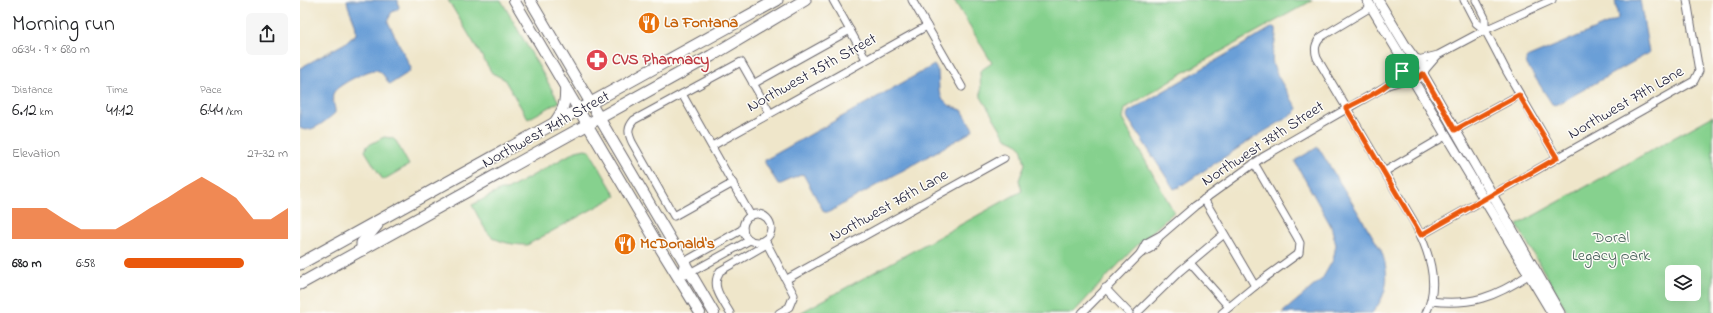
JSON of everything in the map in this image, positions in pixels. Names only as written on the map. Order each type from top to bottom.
[{"type":"main road","points":[[514,0],[700,313]]},
{"type":"main road","points":[[530,0],[714,313]]},
{"type":"main road","name":"Northwest 74th Street","points":[[300,264],[777,0]]},
{"type":"main road","points":[[766,23],[769,16],[775,11],[794,0]]},
{"type":"main road","name":"Northwest 74th Street","points":[[300,284],[711,56],[805,0]]},
{"type":"main road","points":[[554,123],[564,110],[564,84]]},
{"type":"main road","points":[[362,250],[362,243],[383,218]]},
{"type":"street","points":[[912,0],[962,87]]},
{"type":"street","points":[[1464,0],[1476,23],[1485,30],[1519,95],[1557,158]]},
{"type":"street","points":[[1476,0],[1485,18],[1485,30]]},
{"type":"street","points":[[1404,66],[1408,61],[1438,55],[1485,30],[1552,0]]},
{"type":"street","name":"Northwest 79th Lane","points":[[1421,235],[1694,81],[1698,76],[1699,71],[1688,0]]},
{"type":"street","points":[[835,1],[866,59]]},
{"type":"street","points":[[1380,1],[1407,48],[1423,65],[1423,73],[1451,133],[1488,197],[1531,264],[1560,313]]},
{"type":"street","points":[[1426,313],[1431,301],[1431,271],[1429,257],[1421,235],[1317,58],[1315,50],[1316,42],[1369,4],[1402,58],[1404,74],[1411,80],[1451,133]]},
{"type":"street","name":"Northwest 75th Street","points":[[712,146],[927,26]]},
{"type":"street","points":[[753,84],[850,30]]},
{"type":"street","points":[[1411,80],[1419,79],[1438,55]]},
{"type":"street","points":[[733,183],[674,216],[632,142],[628,129],[634,120],[741,62],[770,113]]},
{"type":"street","name":"Northwest 78th Street","points":[[1082,313],[1140,254],[1146,243],[1160,236],[1204,199],[1254,163],[1388,84],[1400,73],[1404,66]]},
{"type":"street","name":"Northwest 78th Street","points":[[1388,84],[1411,80]]},
{"type":"street","points":[[682,94],[751,216]]},
{"type":"street","points":[[1384,172],[1519,95]]},
{"type":"street","name":"Northwest 76th Lane","points":[[786,279],[1004,158]]},
{"type":"street","points":[[1222,313],[1299,253],[1300,247],[1297,237],[1254,163]]},
{"type":"street","points":[[1488,197],[1528,275],[1552,313]]},
{"type":"street","points":[[1204,199],[1255,286]]},
{"type":"street","points":[[730,313],[716,288],[716,277],[720,271],[766,242],[771,230],[768,218],[760,214],[751,216],[745,221],[743,229],[746,236],[750,240],[756,242],[766,242]]},
{"type":"street","points":[[679,279],[684,262],[743,229]]},
{"type":"street","points":[[1137,313],[1190,262],[1224,234]]},
{"type":"street","points":[[726,239],[732,249]]},
{"type":"street","points":[[679,279],[750,240]]},
{"type":"street","points":[[766,242],[794,295],[793,301],[789,307],[778,313]]},
{"type":"street","points":[[1190,262],[1229,307]]},
{"type":"street","points":[[1431,301],[1452,303],[1479,300],[1503,290],[1528,275],[1531,271],[1531,264]]},
{"type":"street","points":[[1105,288],[1129,313]]},
{"type":"green space","points":[[448,0],[501,0],[559,102],[528,119],[504,79],[492,73]]},
{"type":"green space","points":[[954,0],[1313,0],[1188,70],[1124,109],[1122,119],[1174,212],[1133,249],[1073,313],[800,313],[1022,191],[1019,180],[1025,164],[1021,147],[1015,142],[1006,138],[981,97],[980,71],[992,63]]},
{"type":"green space","name":"Doral Legacy park","points":[[1713,116],[1713,313],[1568,313],[1517,225]]},
{"type":"green space","points":[[384,137],[392,138],[396,141],[409,165],[383,180],[365,151],[367,146]]},
{"type":"green space","points":[[585,149],[589,150],[616,196],[527,245],[512,244],[501,241],[488,233],[472,205],[501,190],[507,190],[576,151]]},
{"type":"water","points":[[347,0],[398,0],[399,8],[391,13],[388,22],[411,68],[409,72],[389,84],[382,74],[376,70],[367,72],[347,82],[334,92],[333,100],[335,113],[318,126],[309,130],[304,130],[300,128],[300,68],[347,42],[356,34],[355,25]]},
{"type":"water","points":[[1615,0],[1640,0],[1649,53],[1556,105],[1552,104],[1527,65],[1526,59],[1616,20],[1618,18]]},
{"type":"water","points":[[1273,27],[1276,28],[1276,37],[1272,55],[1273,65],[1297,108],[1295,113],[1174,189],[1127,117],[1128,112]]},
{"type":"water","points":[[934,65],[938,71],[939,90],[942,98],[950,106],[962,110],[973,129],[971,132],[829,212],[824,212],[803,174],[778,184],[765,163],[765,160]]},
{"type":"water","points":[[1318,147],[1381,250],[1384,259],[1387,275],[1385,291],[1378,306],[1372,313],[1282,313],[1322,279],[1333,260],[1336,245],[1331,226],[1295,162]]},
{"type":"place","name":"La Fontana","points":[[649,23]]},
{"type":"place","name":"CVS Pharmacy","points":[[597,60]]},
{"type":"place","name":"McDonald's","points":[[625,244]]},
{"type":"route","points":[[1403,67],[1406,77],[1413,80],[1419,79],[1423,74],[1455,130],[1519,95],[1557,158],[1421,235],[1346,108],[1388,84],[1402,71],[1403,67]]}]
